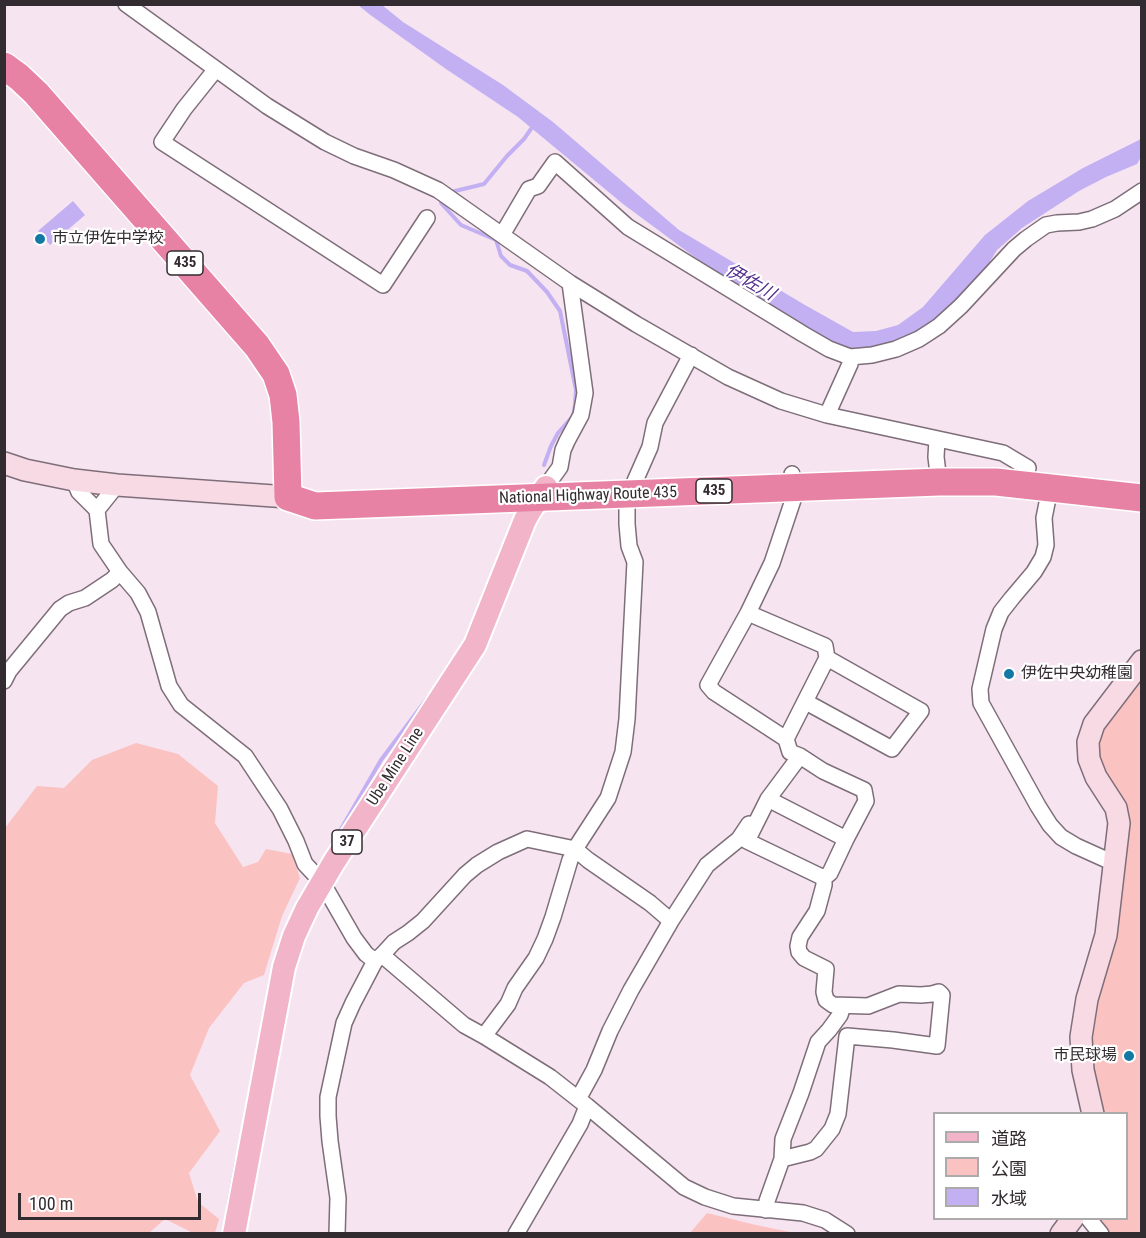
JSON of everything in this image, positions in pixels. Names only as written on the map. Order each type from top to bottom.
[{"type":"highway","name":"435","points":[[4,66],[36,93],[257,346],[276,374],[283,395],[286,422],[288,497]]},
{"type":"highway","name":"National Highway Route 435","points":[[288,497],[315,506],[543,491],[938,475],[995,467],[1028,468],[1142,482]]},
{"type":"highway","name":"National Highway Route 435","points":[[938,475],[1142,498]]},
{"type":"main road","name":"Ube Mine Line","points":[[234,1233],[284,967],[294,936],[322,882],[475,645],[525,520],[543,491]]},
{"type":"street","points":[[126,4],[267,106],[325,142],[438,190],[570,283],[728,377],[781,401],[827,415],[1003,453],[1028,468]]},
{"type":"street","points":[[216,69],[184,109],[162,142],[383,285],[427,218]]},
{"type":"street","points":[[502,235],[529,189],[538,186],[555,162],[628,227],[803,334],[829,349],[850,357],[896,349],[919,339],[939,326],[961,306],[1014,249],[1046,225],[1092,219],[1115,209],[1142,190]]},
{"type":"street","points":[[543,491],[560,467],[563,450],[581,415],[585,393],[570,283]]},
{"type":"street","points":[[484,1036],[508,1004],[515,988],[536,958],[554,917],[570,860],[608,798],[623,752],[627,719],[635,562],[628,546],[627,524],[631,488],[650,447],[655,423],[691,356]]},
{"type":"street","points":[[827,415],[850,364],[850,357]]},
{"type":"street","points":[[937,439],[938,475]]},
{"type":"street","points":[[6,468],[117,485],[288,497]]},
{"type":"street","points":[[74,480],[78,492],[97,510],[101,544],[138,593],[148,612],[169,686],[181,705],[245,756],[280,809],[305,864],[322,882],[354,938],[366,954],[379,958],[464,1025],[550,1077],[684,1187],[733,1206],[803,1213],[825,1220],[847,1233]]},
{"type":"street","points":[[792,481],[793,501],[772,563],[748,613],[708,684],[714,692],[786,739],[790,752],[864,790],[866,801],[830,873],[824,878]]},
{"type":"street","points":[[97,510],[117,485]]},
{"type":"street","points":[[1050,488],[1044,518],[1046,545],[1044,557],[1011,598],[997,621],[980,688],[981,703],[1050,825],[1061,837],[1076,846],[1107,860],[1116,861]]},
{"type":"street","points":[[4,681],[9,671],[60,609],[69,603],[85,598],[120,572]]},
{"type":"street","points":[[748,613],[825,646],[827,658],[786,739]]},
{"type":"street","points":[[806,702],[892,749],[921,711],[827,658]]},
{"type":"street","points":[[1093,1112],[1083,1070],[1081,1037],[1087,999],[1106,935],[1119,823],[1116,808],[1096,777],[1089,759],[1088,741],[1094,724],[1142,661]]},
{"type":"street","points":[[800,756],[768,799],[747,841],[824,878]]},
{"type":"street","points":[[768,799],[846,839]]},
{"type":"street","points":[[516,1233],[580,1124],[582,1092],[631,990],[671,921],[707,865],[739,838],[753,818],[760,814]]},
{"type":"street","points":[[337,1233],[338,1198],[330,1141],[328,1097],[344,1023],[352,1003],[379,958],[394,942],[423,921],[465,874],[498,852],[527,839],[575,849],[671,921]]},
{"type":"street","points":[[782,1159],[816,1149],[832,1129],[838,1114],[847,1036],[937,1046],[942,995],[939,992],[921,995],[899,994],[868,1006],[833,1005],[826,1000],[824,992],[826,969],[804,958],[798,946],[800,938],[817,910],[824,878]]},
{"type":"street","points":[[766,1210],[782,1159],[783,1139],[818,1042],[840,1015],[843,1006]]},
{"type":"street","points":[[1061,1233],[1071,1220]]},
{"type":"street","points":[[1090,1220],[1101,1233]]},
{"type":"green space","points":[[1141,674],[1141,1233],[1112,1233],[1097,1220],[1128,1220],[1128,1112],[1102,1112],[1089,1048],[1127,836],[1102,773],[1097,739]]},
{"type":"green space","points":[[136,743],[178,754],[218,786],[215,823],[243,867],[258,862],[266,849],[292,854],[300,878],[282,916],[264,975],[244,983],[209,1028],[190,1075],[220,1131],[189,1173],[198,1202],[219,1219],[215,1233],[193,1233],[165,1219],[149,1233],[5,1233],[5,828],[37,786],[64,788],[92,760]]},
{"type":"green space","points":[[707,1213],[756,1225],[795,1233],[690,1233]]},
{"type":"water","name":"伊佐川","points":[[358,5],[382,5],[403,22],[503,85],[553,122],[679,230],[853,332],[876,331],[898,325],[923,307],[985,235],[1028,201],[1083,168],[1141,139],[1141,157],[1137,164],[1079,191],[1022,228],[997,250],[984,271],[948,311],[925,328],[887,346],[862,350],[843,349],[735,287],[623,204],[518,117],[446,69]]},
{"type":"water","points":[[73,201],[85,215],[50,245],[38,231]]},
{"type":"waterway","points":[[451,192],[484,184],[533,126]]},
{"type":"waterway","points":[[441,203],[461,225],[496,240],[501,256],[510,265],[527,271],[547,292],[560,311],[576,390],[575,405],[573,416],[558,433],[544,465]]},
{"type":"waterway","points":[[333,843],[381,760],[429,696]]},
{"type":"waterway","points":[[228,1206],[237,1158]]},
{"type":"place","name":"市立伊佐中学校","points":[[40,239]]},
{"type":"place","name":"伊佐中央幼稚園","points":[[1009,674]]},
{"type":"place","name":"市民球場","points":[[1129,1056]]}]
